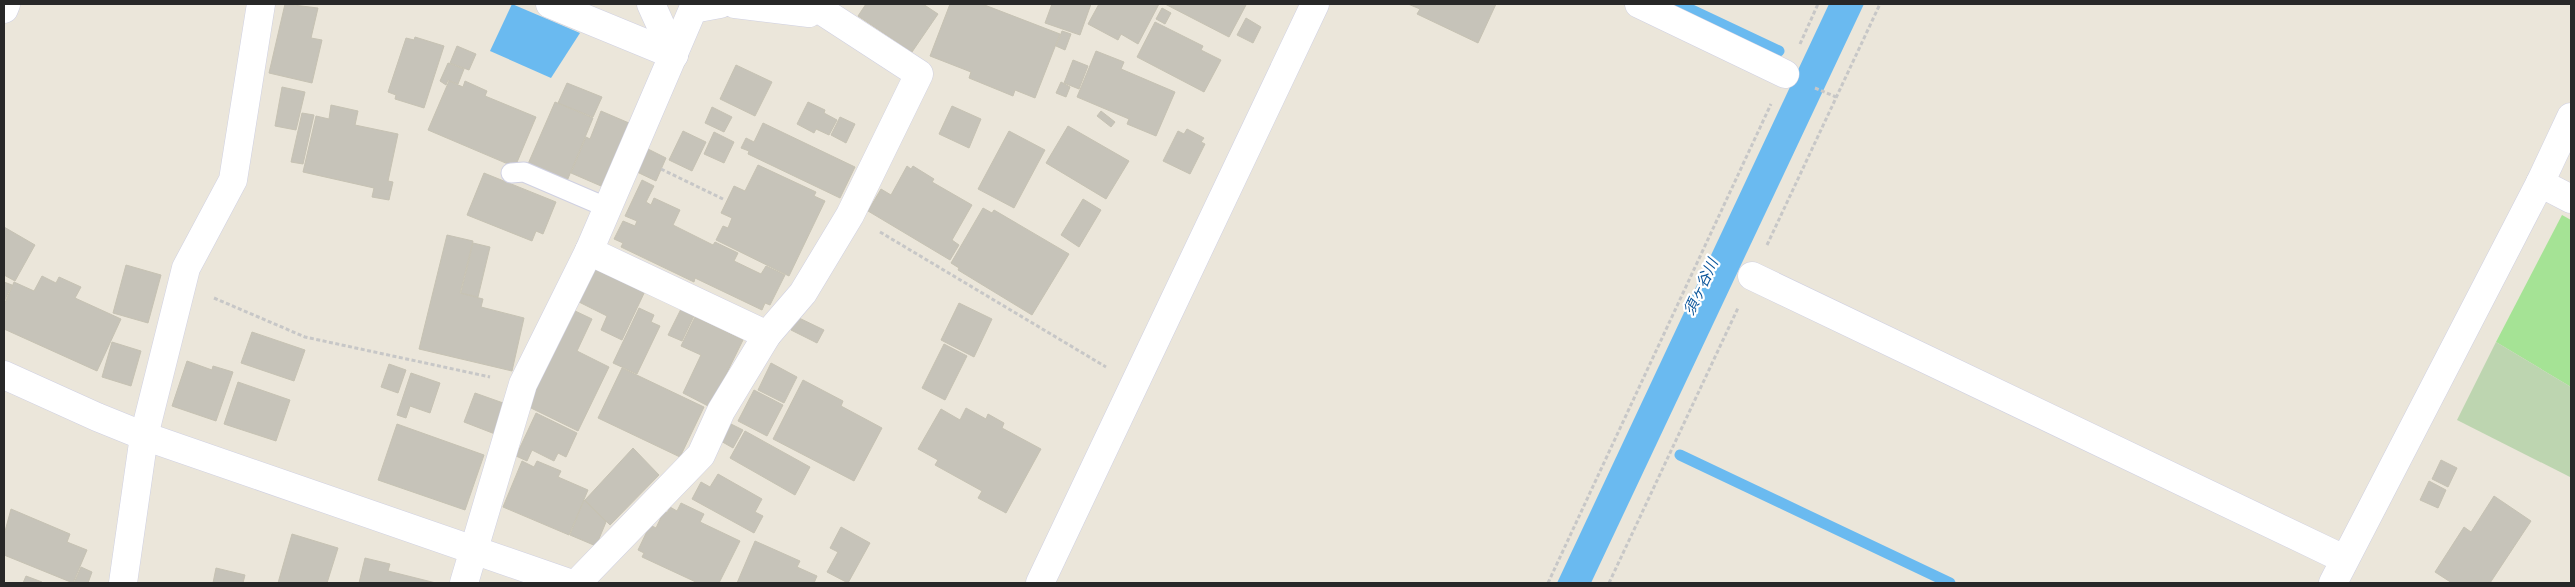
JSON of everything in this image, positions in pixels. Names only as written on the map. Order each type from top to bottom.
[{"type":"street","points":[[4,9],[6,4]]},
{"type":"street","points":[[123,583],[144,436],[186,268],[233,180],[261,4]]},
{"type":"street","points":[[550,4],[674,55]]},
{"type":"street","points":[[651,4],[674,55]]},
{"type":"street","points":[[464,583],[523,384],[589,251],[693,8],[720,4]]},
{"type":"street","points":[[577,583],[701,455],[721,411],[767,335],[803,293],[850,215],[919,74],[818,5],[809,13],[735,4]]},
{"type":"street","points":[[1639,4],[1785,74]]},
{"type":"street","points":[[1040,583],[1135,384],[1308,7]]},
{"type":"street","points":[[2333,583],[2540,183],[2571,117]]},
{"type":"street","points":[[2540,183],[2571,199]]},
{"type":"street","points":[[589,251],[767,335]]},
{"type":"street","points":[[1752,276],[2344,559]]},
{"type":"street","points":[[4,375],[144,436],[570,583]]},
{"type":"lane","points":[[511,174],[524,172],[608,208]]},
{"type":"path","points":[[1548,583],[1818,4]]},
{"type":"path","points":[[661,169],[723,199]]},
{"type":"path","points":[[850,215],[1135,384]]},
{"type":"path","points":[[182,284],[305,337],[523,384]]},
{"type":"green space","points":[[2562,215],[2571,220],[2571,387],[2496,342]]},
{"type":"green space","points":[[2496,342],[2571,387],[2570,477],[2457,420]]},
{"type":"water","points":[[512,4],[580,33],[551,78],[490,51]]},
{"type":"water","name":"須ヶ谷川","points":[[1829,4],[1864,4],[1591,583],[1557,583]]},
{"type":"building","points":[[285,4],[318,8],[311,38],[322,40],[312,83],[269,73]]},
{"type":"building","points":[[866,4],[923,4],[938,14],[912,52],[858,16]]},
{"type":"building","points":[[950,4],[982,4],[1060,34],[1035,98],[1015,90],[1013,96],[969,78],[971,72],[930,56]]},
{"type":"building","points":[[1052,4],[1091,4],[1080,35],[1045,23]]},
{"type":"building","points":[[1099,4],[1159,4],[1138,44],[1121,34],[1118,40],[1088,24]]},
{"type":"building","points":[[1165,4],[1243,4],[1246,5],[1229,37]]},
{"type":"building","points":[[1408,4],[1496,4],[1478,43],[1417,14],[1420,9]]},
{"type":"building","points":[[1162,8],[1171,13],[1165,24],[1156,19]]},
{"type":"building","points":[[1246,18],[1261,27],[1253,43],[1237,35]]},
{"type":"building","points":[[1155,22],[1203,46],[1201,50],[1221,60],[1204,92],[1137,57]]},
{"type":"building","points":[[1062,31],[1071,34],[1065,50],[1056,46]]},
{"type":"building","points":[[415,37],[444,46],[424,108],[395,99],[396,95],[388,92],[406,38],[414,40]]},
{"type":"building","points":[[457,46],[476,54],[469,70],[450,63]]},
{"type":"building","points":[[1096,51],[1124,62],[1121,69],[1175,92],[1156,136],[1127,124],[1129,119],[1077,97]]},
{"type":"building","points":[[1073,60],[1088,66],[1079,89],[1064,83]]},
{"type":"building","points":[[448,63],[464,69],[458,84],[448,80],[446,85],[440,81]]},
{"type":"building","points":[[736,65],[772,82],[755,116],[720,99]]},
{"type":"building","points":[[449,81],[463,87],[465,81],[487,91],[485,96],[536,117],[515,167],[428,130]]},
{"type":"building","points":[[1061,82],[1070,87],[1066,97],[1056,93]]},
{"type":"building","points":[[567,83],[602,97],[593,117],[558,103]]},
{"type":"building","points":[[282,87],[305,92],[296,130],[275,126]]},
{"type":"building","points":[[555,102],[593,118],[567,181],[528,164]]},
{"type":"building","points":[[808,102],[825,110],[824,113],[837,120],[829,135],[816,129],[814,133],[797,124]]},
{"type":"building","points":[[331,105],[358,111],[355,125],[398,134],[388,181],[393,182],[389,200],[372,197],[374,188],[303,172],[316,116],[329,119]]},
{"type":"building","points":[[952,106],[981,119],[969,148],[939,134]]},
{"type":"building","points":[[712,107],[732,117],[724,132],[705,123]]},
{"type":"building","points":[[601,111],[629,123],[601,186],[571,173],[586,137],[590,139]]},
{"type":"building","points":[[1101,111],[1115,122],[1111,127],[1097,116]]},
{"type":"building","points":[[302,113],[314,115],[303,164],[291,162]]},
{"type":"building","points":[[840,117],[855,124],[846,143],[831,135]]},
{"type":"building","points":[[763,123],[855,167],[840,198],[748,154],[749,151],[741,148],[746,138],[754,142]]},
{"type":"building","points":[[1068,126],[1129,161],[1106,199],[1046,163]]},
{"type":"building","points":[[1187,129],[1204,138],[1201,142],[1205,144],[1190,174],[1163,161],[1178,131],[1184,134]]},
{"type":"building","points":[[683,131],[706,142],[692,171],[669,160]]},
{"type":"building","points":[[1009,131],[1045,150],[1014,208],[978,189]]},
{"type":"building","points":[[714,132],[734,142],[724,163],[704,154]]},
{"type":"building","points":[[648,149],[666,158],[656,181],[637,172]]},
{"type":"building","points":[[758,165],[816,192],[814,196],[825,201],[789,276],[716,240],[723,226],[728,228],[732,218],[721,213],[734,186],[745,191]]},
{"type":"building","points":[[907,166],[911,169],[913,166],[934,179],[932,182],[972,205],[952,240],[959,245],[950,260],[868,211],[881,189],[891,195]]},
{"type":"building","points":[[484,173],[556,202],[543,234],[536,231],[532,241],[467,215]]},
{"type":"building","points":[[642,180],[654,186],[646,202],[651,205],[654,198],[680,210],[673,225],[713,245],[715,242],[738,253],[734,261],[761,274],[766,266],[785,275],[770,305],[765,303],[762,310],[695,278],[694,282],[621,247],[623,243],[614,239],[623,221],[635,226],[637,221],[625,216]]},
{"type":"building","points":[[1083,199],[1101,210],[1079,247],[1061,235]]},
{"type":"building","points":[[983,208],[992,213],[994,210],[1069,254],[1032,315],[958,270],[959,268],[951,263]]},
{"type":"building","points":[[4,227],[35,245],[15,281],[4,275]]},
{"type":"building","points":[[447,235],[473,241],[460,293],[483,299],[481,307],[524,318],[512,371],[419,349]]},
{"type":"building","points":[[473,243],[490,247],[478,297],[461,293]]},
{"type":"building","points":[[126,265],[161,275],[148,323],[113,313]]},
{"type":"building","points":[[596,266],[646,289],[622,340],[601,330],[607,316],[579,302]]},
{"type":"building","points":[[42,276],[56,283],[59,277],[81,287],[75,298],[121,319],[97,371],[4,329],[4,305],[14,282],[34,291]]},
{"type":"building","points":[[4,282],[12,285],[4,302]]},
{"type":"building","points":[[959,303],[992,319],[974,357],[941,340]]},
{"type":"building","points":[[639,308],[654,315],[651,322],[660,326],[637,374],[613,363]]},
{"type":"building","points":[[681,309],[694,316],[682,341],[668,335]]},
{"type":"building","points":[[573,310],[592,319],[577,351],[609,367],[578,431],[531,408],[535,388]]},
{"type":"building","points":[[695,317],[743,340],[710,407],[683,393],[701,355],[681,346]]},
{"type":"building","points":[[797,317],[824,330],[817,343],[791,330]]},
{"type":"building","points":[[252,332],[305,350],[294,381],[241,363]]},
{"type":"building","points":[[112,342],[141,351],[131,386],[102,377]]},
{"type":"building","points":[[944,344],[967,356],[945,400],[922,388]]},
{"type":"building","points":[[187,361],[212,370],[213,366],[233,372],[216,421],[172,406]]},
{"type":"building","points":[[771,363],[797,377],[784,403],[758,390]]},
{"type":"building","points":[[389,364],[406,370],[398,393],[381,387]]},
{"type":"building","points":[[622,368],[704,407],[680,457],[598,418]]},
{"type":"building","points":[[411,373],[440,383],[430,413],[410,406],[406,418],[397,415]]},
{"type":"building","points":[[803,380],[843,401],[841,406],[882,428],[854,481],[773,439]]},
{"type":"building","points":[[238,382],[290,400],[276,441],[224,424]]},
{"type":"building","points":[[754,390],[783,405],[767,436],[738,421]]},
{"type":"building","points":[[475,393],[506,404],[495,434],[464,422]]},
{"type":"building","points":[[966,408],[986,419],[988,414],[1004,423],[1002,428],[1041,449],[1006,513],[978,498],[982,491],[935,465],[938,460],[918,449],[941,409],[960,420]]},
{"type":"building","points":[[536,413],[577,433],[566,457],[558,453],[554,461],[532,450],[527,461],[516,456]]},
{"type":"building","points":[[729,423],[743,430],[733,448],[719,440]]},
{"type":"building","points":[[397,424],[484,455],[465,510],[378,480]]},
{"type":"building","points":[[745,431],[810,467],[795,495],[730,458]]},
{"type":"building","points":[[633,448],[659,475],[610,525],[585,500]]},
{"type":"building","points":[[2441,460],[2457,468],[2448,487],[2432,479]]},
{"type":"building","points":[[522,461],[534,467],[537,461],[561,471],[558,477],[588,490],[569,535],[503,507]]},
{"type":"building","points":[[718,474],[762,499],[755,512],[763,516],[754,533],[692,499],[701,482],[710,487]]},
{"type":"building","points":[[2429,481],[2446,490],[2438,508],[2420,500]]},
{"type":"building","points":[[2494,496],[2531,521],[2490,583],[2452,583],[2435,572],[2464,527],[2471,532]]},
{"type":"building","points":[[584,500],[606,522],[596,546],[570,535]]},
{"type":"building","points":[[681,503],[704,514],[700,522],[740,541],[719,583],[698,583],[642,557],[644,553],[638,550],[650,525],[656,528],[664,511],[667,513],[670,507],[677,511]]},
{"type":"building","points":[[11,509],[70,534],[67,542],[87,550],[73,583],[4,555],[4,535]]},
{"type":"building","points":[[841,527],[870,543],[848,583],[827,572],[838,552],[830,548]]},
{"type":"building","points":[[292,534],[338,548],[327,583],[278,583]]},
{"type":"building","points":[[755,541],[800,561],[797,567],[817,576],[814,583],[737,583]]},
{"type":"building","points":[[365,558],[390,564],[388,571],[436,583],[359,583]]},
{"type":"building","points":[[81,567],[92,572],[88,583],[74,583]]},
{"type":"building","points":[[216,568],[245,575],[243,583],[213,583]]},
{"type":"building","points":[[26,576],[42,582],[23,583]]},
{"type":"waterway","points":[[1679,4],[1779,51]]},
{"type":"waterway","points":[[1680,455],[1950,583]]}]
